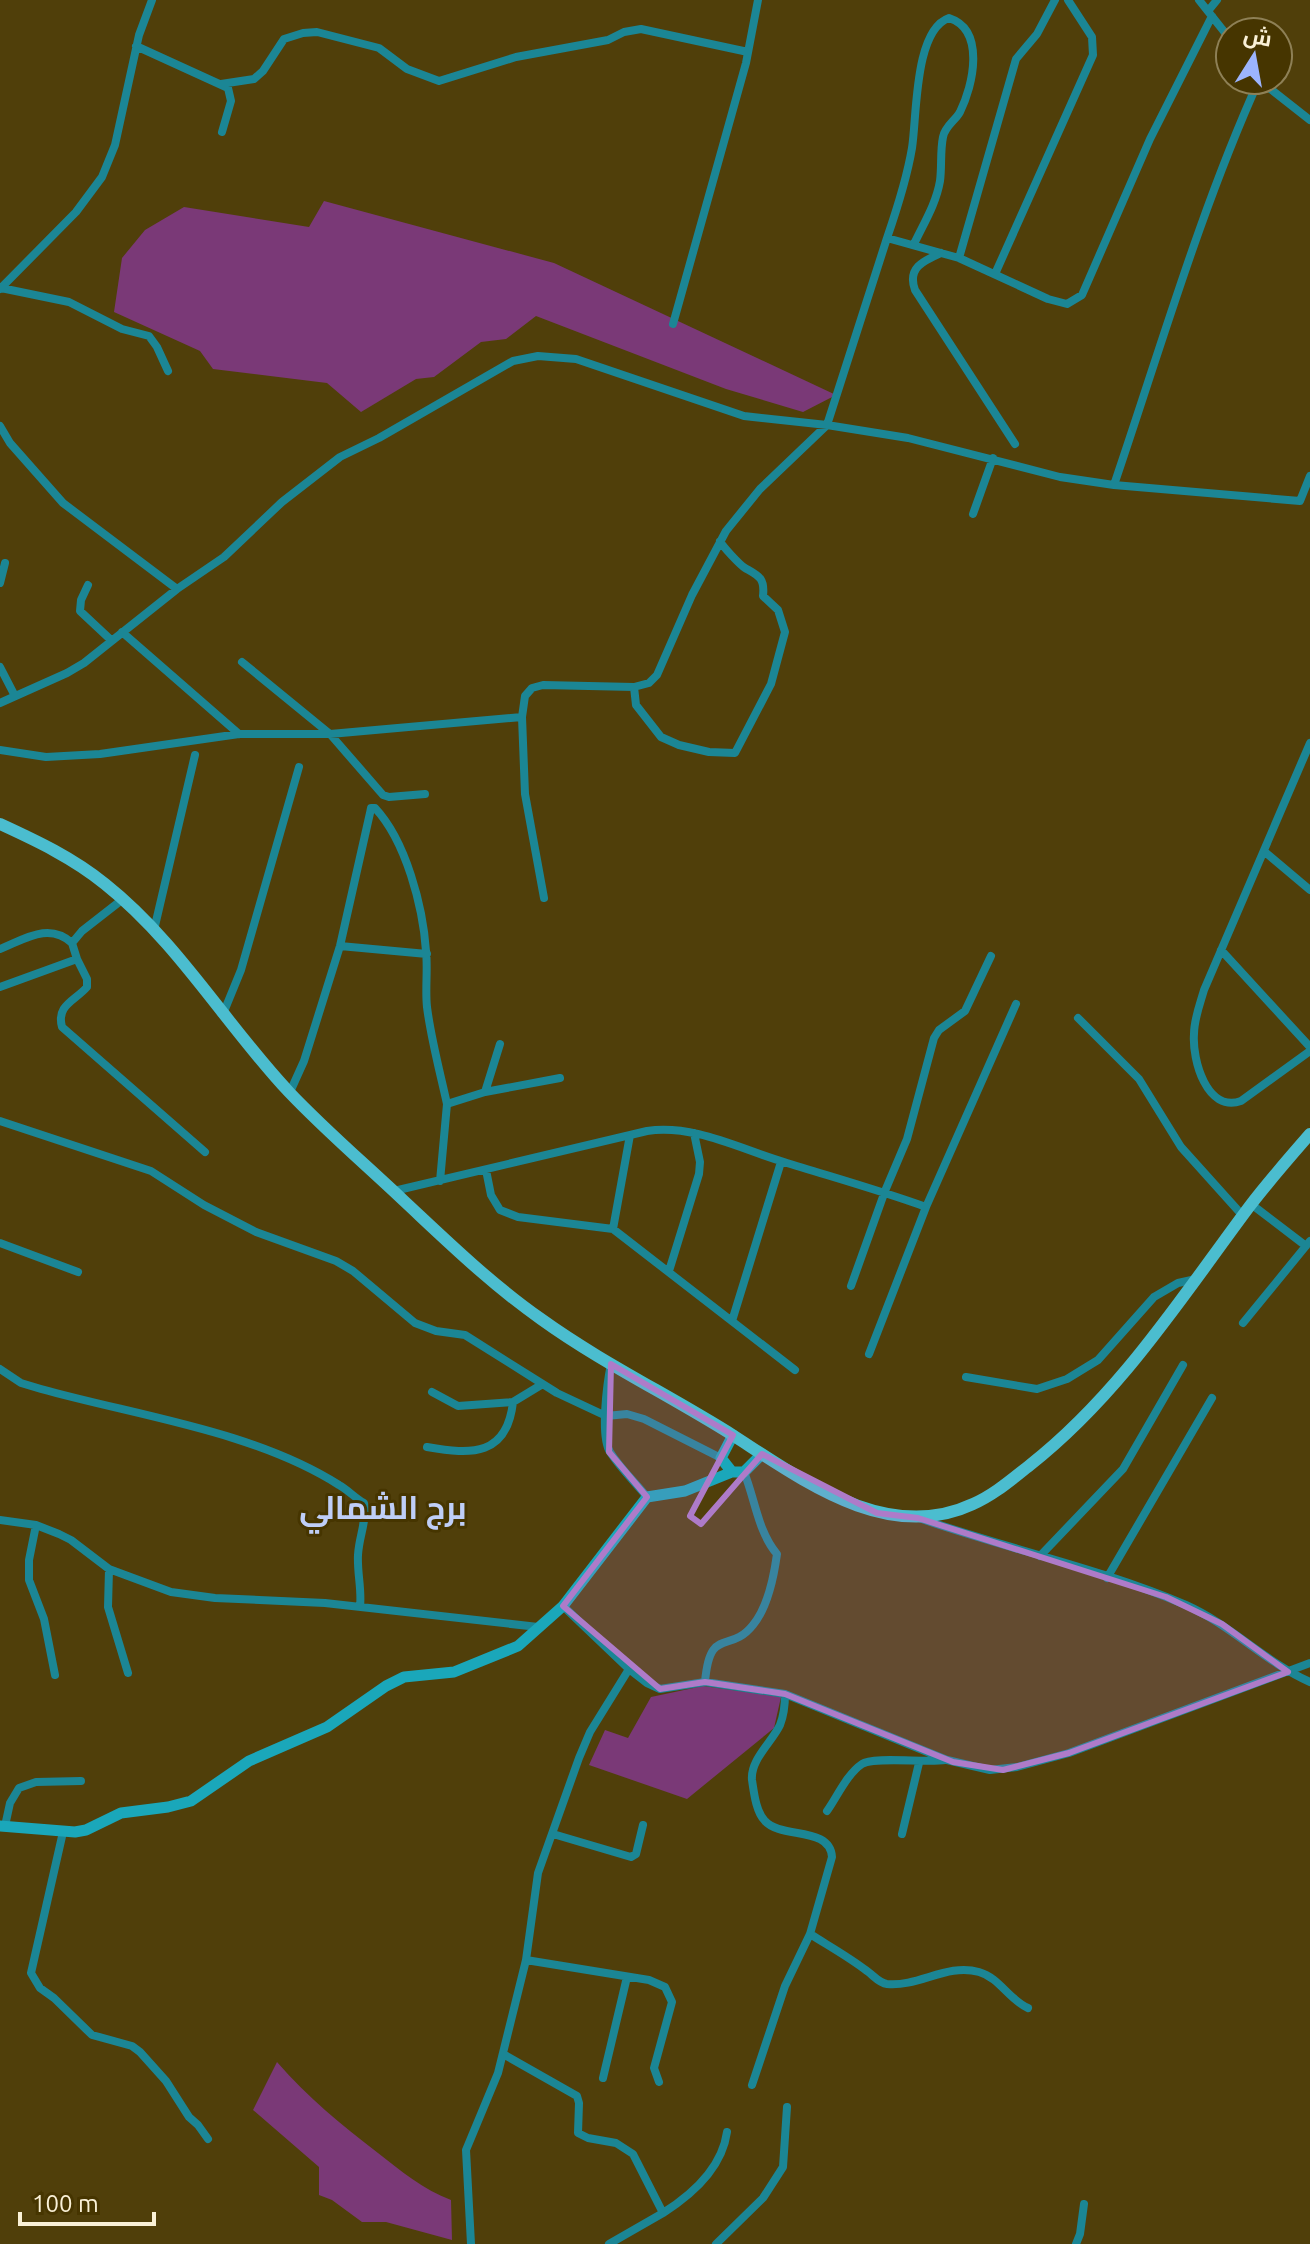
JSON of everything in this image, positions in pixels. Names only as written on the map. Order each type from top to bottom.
[{"type":"main road","points":[[0,824],[70,859],[123,899],[154,930],[290,1092],[469,1262],[542,1321],[815,1486],[877,1513],[918,1518],[946,1515],[975,1504],[1055,1445],[1121,1377],[1251,1204],[1310,1134]]},
{"type":"street","points":[[1,288],[76,212],[102,177],[115,145],[136,46],[152,0]]},
{"type":"street","points":[[673,324],[748,52],[758,0]]},
{"type":"street","points":[[959,258],[1016,59],[1037,34],[1055,0]]},
{"type":"street","points":[[995,274],[1093,55],[1092,37],[1068,0]]},
{"type":"street","points":[[1199,0],[1214,19]]},
{"type":"street","points":[[887,238],[959,258],[1059,302],[1067,304],[1082,295],[1169,98],[1217,0]]},
{"type":"street","points":[[544,898],[525,794],[522,717],[525,696],[532,688],[543,685],[634,687],[649,683],[657,675],[720,541],[740,511],[827,425],[887,238],[912,147],[918,78],[931,33],[939,23],[949,18],[965,30],[973,47],[974,64],[958,114],[943,134],[941,176],[936,199],[914,244]]},
{"type":"street","points":[[221,84],[254,79],[284,39],[317,32],[379,48],[407,69],[439,81],[516,57],[608,40],[624,32],[641,29],[748,52]]},
{"type":"street","points":[[136,46],[228,88],[232,97],[222,132]]},
{"type":"street","points":[[1114,485],[1211,197],[1252,96]]},
{"type":"street","points":[[1279,96],[1310,120]]},
{"type":"street","points":[[941,253],[918,265],[912,276],[915,290],[1015,444]]},
{"type":"street","points":[[1,288],[69,302],[122,329],[149,336],[168,371]]},
{"type":"street","points":[[0,703],[67,673],[224,557],[282,502],[340,457],[513,361],[538,356],[576,359],[744,416],[908,438],[1060,477],[1114,485],[1300,501],[1310,476]]},
{"type":"street","points":[[0,426],[10,443],[63,503],[177,589]]},
{"type":"street","points":[[973,514],[993,458]]},
{"type":"street","points":[[634,687],[636,705],[661,737],[709,752],[735,753],[771,684],[785,632],[778,610],[763,596],[765,584],[759,574],[743,567],[737,558],[724,550],[720,541]]},
{"type":"street","points":[[0,583],[5,563]]},
{"type":"street","points":[[88,585],[80,611],[111,640]]},
{"type":"street","points":[[122,632],[239,734]]},
{"type":"street","points":[[242,662],[330,734],[383,795],[425,794]]},
{"type":"street","points":[[0,667],[15,696]]},
{"type":"street","points":[[0,750],[46,757],[100,754],[239,734],[330,734],[522,717]]},
{"type":"street","points":[[1221,950],[1310,1049],[1241,1101],[1227,1104],[1217,1099],[1206,1085],[1198,1067],[1193,1032],[1204,990],[1221,950],[1265,852],[1310,743]]},
{"type":"street","points":[[154,930],[195,755]]},
{"type":"street","points":[[223,1014],[241,970],[299,767]]},
{"type":"street","points":[[290,1092],[304,1061],[340,946],[371,808],[375,808],[390,829],[420,910],[427,954],[427,1005],[447,1104],[440,1181]]},
{"type":"street","points":[[1265,852],[1310,890]]},
{"type":"street","points":[[72,943],[82,931],[123,899]]},
{"type":"street","points":[[0,949],[46,932],[58,933],[72,943],[87,979],[87,987],[64,1006],[60,1020],[62,1027],[205,1152]]},
{"type":"street","points":[[340,946],[427,954]]},
{"type":"street","points":[[851,1286],[915,1115],[934,1038],[939,1030],[965,1011],[991,956]]},
{"type":"street","points":[[0,987],[77,959]]},
{"type":"street","points":[[869,1354],[926,1207],[1016,1004]]},
{"type":"street","points":[[1078,1018],[1139,1079],[1181,1147],[1243,1216]]},
{"type":"street","points":[[485,1092],[500,1044]]},
{"type":"street","points":[[447,1104],[485,1092],[560,1078]]},
{"type":"street","points":[[0,1121],[151,1171],[204,1205],[256,1232],[336,1261],[353,1271],[415,1323],[436,1331],[465,1335],[541,1385],[606,1416],[627,1414],[644,1419],[721,1458],[738,1472],[755,1499],[765,1540],[777,1554],[775,1571],[760,1614],[752,1627],[715,1646],[710,1653],[705,1682]]},
{"type":"street","points":[[394,1191],[661,1129],[694,1133],[781,1162],[885,1191],[926,1207]]},
{"type":"street","points":[[669,1271],[699,1174],[700,1162],[694,1133]]},
{"type":"street","points":[[613,1229],[630,1135]]},
{"type":"street","points":[[732,1321],[781,1162]]},
{"type":"street","points":[[486,1170],[491,1195],[500,1210],[537,1220],[613,1229],[795,1370]]},
{"type":"street","points":[[1243,1323],[1308,1244],[1251,1204]]},
{"type":"street","points":[[0,1243],[78,1272]]},
{"type":"street","points":[[966,1377],[1037,1389],[1067,1379],[1098,1360],[1164,1289],[1196,1279]]},
{"type":"street","points":[[611,1364],[605,1389],[605,1442],[609,1452],[647,1497]]},
{"type":"street","points":[[1040,1556],[1123,1469],[1183,1365]]},
{"type":"street","points":[[1,1374],[41,1389],[249,1445],[340,1485],[364,1503],[366,1515],[357,1559],[362,1595],[360,1607]]},
{"type":"street","points":[[432,1392],[458,1406],[513,1402],[541,1385]]},
{"type":"street","points":[[1107,1578],[1212,1398]]},
{"type":"street","points":[[427,1447],[468,1452],[483,1449],[503,1435],[508,1427],[513,1402]]},
{"type":"street","points":[[721,1458],[733,1435]]},
{"type":"street","points":[[81,1781],[36,1782],[19,1788],[10,1803],[3,1826],[63,1832],[86,1830],[135,1809],[168,1807],[191,1801],[249,1761],[327,1727],[404,1677],[454,1672],[518,1646],[563,1606],[647,1497],[685,1491],[738,1472],[762,1454]]},
{"type":"street","points":[[918,1518],[1166,1597],[1204,1614],[1288,1672],[1310,1682]]},
{"type":"street","points":[[0,1520],[36,1525],[71,1540],[109,1569],[151,1586],[186,1594],[360,1607],[538,1627]]},
{"type":"street","points":[[36,1525],[29,1560],[29,1580],[44,1619],[55,1675]]},
{"type":"street","points":[[109,1569],[108,1607],[128,1673]]},
{"type":"street","points":[[563,1606],[629,1669],[660,1689],[705,1682],[785,1694],[947,1760],[990,1770],[1017,1767],[1119,1735],[1310,1663]]},
{"type":"street","points":[[471,2244],[466,2150],[487,2105],[503,2054],[526,1960],[538,1873],[584,1745],[629,1669]]},
{"type":"street","points":[[752,2085],[785,1986],[810,1934],[830,1865],[831,1851],[824,1841],[774,1827],[763,1820],[758,1810],[752,1778],[754,1767],[781,1720],[785,1694]]},
{"type":"street","points":[[827,1811],[861,1764],[873,1761],[919,1763],[947,1760]]},
{"type":"street","points":[[902,1834],[919,1763]]},
{"type":"street","points":[[553,1834],[631,1857],[636,1854],[643,1825]]},
{"type":"street","points":[[63,1832],[31,1967],[34,1980],[92,2035],[132,2046],[140,2052],[166,2081],[189,2117],[208,2139]]},
{"type":"street","points":[[810,1934],[882,1983],[901,1983],[948,1971],[969,1970],[993,1978],[1015,2001],[1028,2008]]},
{"type":"street","points":[[526,1960],[658,1982],[670,1993],[672,2002],[654,2068],[659,2082]]},
{"type":"street","points":[[603,2078],[627,1977]]},
{"type":"street","points":[[503,2054],[577,2096],[578,2133],[616,2143],[633,2154],[663,2213]]},
{"type":"street","points":[[716,2244],[763,2198],[783,2167],[787,2107]]},
{"type":"street","points":[[609,2244],[690,2194],[724,2150],[727,2132]]},
{"type":"street","points":[[1076,2244],[1084,2204]]},
{"type":"highlighted area","points":[[611,1364],[733,1435],[690,1516],[701,1524],[762,1454],[877,1513],[918,1518],[1166,1597],[1222,1624],[1288,1672],[1069,1753],[1003,1770],[953,1762],[785,1694],[705,1682],[660,1689],[563,1606],[647,1497],[609,1452]]},
{"type":"shaded area","points":[[324,201],[554,263],[836,395],[803,412],[726,389],[536,316],[506,339],[481,342],[434,377],[416,379],[361,412],[327,383],[213,369],[200,351],[114,312],[122,258],[145,230],[184,207],[309,227]]},
{"type":"shaded area","points":[[703,1686],[781,1697],[774,1728],[687,1799],[589,1765],[605,1730],[628,1738],[651,1697]]},
{"type":"shaded area","points":[[277,2062],[338,2121],[413,2180],[451,2200],[452,2240],[386,2222],[362,2222],[332,2200],[319,2195],[319,2167],[253,2110]]},
{"type":"district","name":"برج الشمالي","points":[[383,1508]]}]
